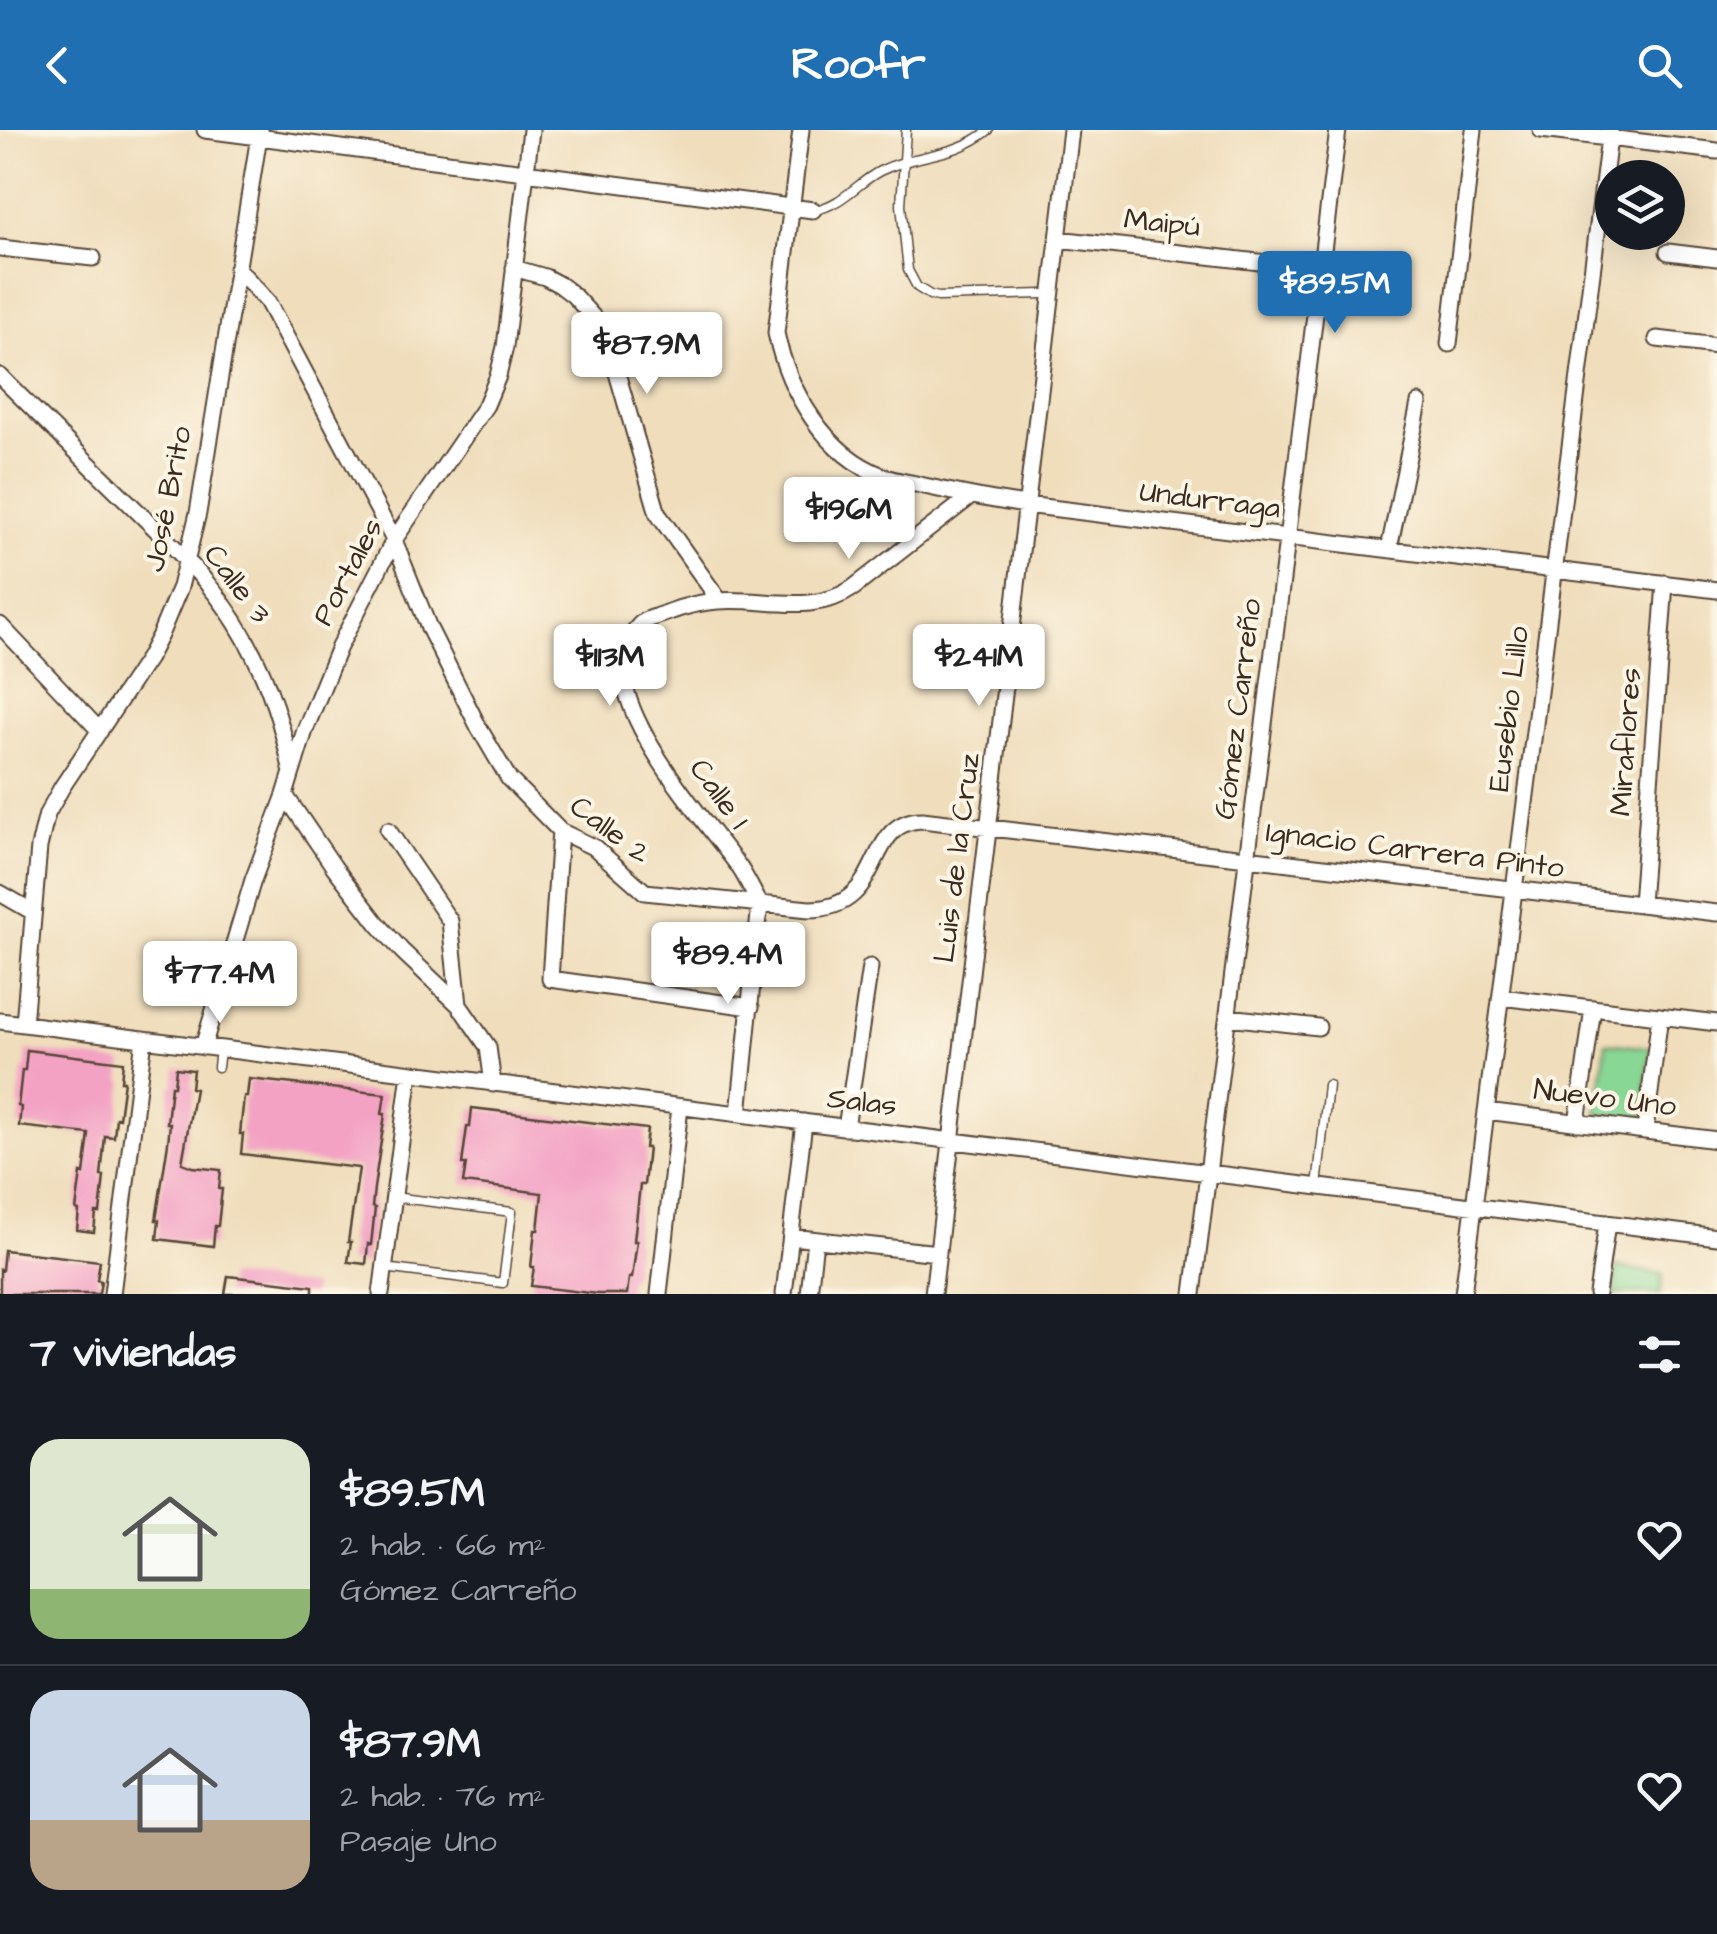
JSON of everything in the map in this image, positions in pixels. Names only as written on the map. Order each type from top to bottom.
[{"type":"street","points":[[205,130],[260,134],[813,210]]},
{"type":"street","name":"Portales","points":[[203,1047],[253,880],[339,646],[394,540],[493,391],[505,348],[531,130]]},
{"type":"street","points":[[792,207],[801,130]]},
{"type":"street","name":"Luis de la Cruz","points":[[933,1294],[1071,130]]},
{"type":"street","name":"Gómez Carreño","points":[[1193,1294],[1338,130]]},
{"type":"street","points":[[1449,344],[1474,130]]},
{"type":"street","points":[[1540,130],[1609,134],[1717,151]]},
{"type":"street","name":"José Brito","points":[[24,1024],[39,847],[47,814],[154,646],[188,562],[260,134]]},
{"type":"street","name":"Eusebio Lillo","points":[[1463,1294],[1609,134]]},
{"type":"street","name":"Undurraga","points":[[792,207],[776,333],[780,352],[793,387],[812,419],[836,446],[882,476],[970,497],[1026,505],[1717,590]]},
{"type":"street","name":"Maipú","points":[[1058,239],[1320,269]]},
{"type":"street","points":[[0,248],[93,258]]},
{"type":"street","points":[[1668,252],[1717,258]]},
{"type":"street","name":"Calle 2","points":[[237,268],[267,302],[394,540],[429,628],[479,728],[509,780],[560,832],[594,848],[646,892],[818,909],[846,900],[866,881],[890,832],[904,822],[922,820],[988,829]]},
{"type":"street","points":[[514,268],[560,285],[595,319],[610,350],[658,514],[719,600],[811,604],[835,598],[970,497]]},
{"type":"street","points":[[1657,339],[1717,346]]},
{"type":"street","name":"Calle 3","points":[[0,376],[188,562],[224,604],[258,662],[281,722],[292,773]]},
{"type":"street","points":[[1389,550],[1419,403]]},
{"type":"street","name":"Miraflores","points":[[1641,904],[1665,583]]},
{"type":"street","name":"Calle 1","points":[[719,600],[681,607],[643,622],[625,648],[622,672],[645,736],[688,801],[739,866],[760,904]]},
{"type":"street","points":[[0,625],[100,731]]},
{"type":"street","points":[[285,795],[378,924],[459,1006],[488,1047],[493,1084]]},
{"type":"street","name":"Ignacio Carrera Pinto","points":[[988,829],[1717,912]]},
{"type":"street","points":[[388,830],[450,921],[459,1006]]},
{"type":"street","points":[[560,832],[550,979],[751,1007]]},
{"type":"street","points":[[0,893],[33,912]]},
{"type":"street","points":[[739,1114],[760,904]]},
{"type":"street","points":[[846,1128],[870,967]]},
{"type":"street","points":[[1500,996],[1717,1023]]},
{"type":"street","points":[[1577,1122],[1593,1008]]},
{"type":"street","points":[[1645,1131],[1660,1016]]},
{"type":"street","points":[[1228,1017],[1318,1026]]},
{"type":"street","name":"Salas","points":[[0,1021],[1717,1237]]},
{"type":"street","points":[[112,1294],[144,1039]]},
{"type":"street","points":[[379,1281],[410,1073]]},
{"type":"street","points":[[659,1294],[680,1107]]},
{"type":"street","name":"Nuevo Uno","points":[[1486,1111],[1717,1140]]},
{"type":"street","points":[[784,1294],[804,1122]]},
{"type":"street","points":[[1597,1294],[1606,1223]]},
{"type":"street","points":[[791,1237],[938,1253]]},
{"type":"street","points":[[809,1294],[815,1240]]},
{"type":"lane","points":[[906,130],[902,226],[908,270],[917,287],[938,297],[1043,294]]},
{"type":"lane","points":[[813,210],[838,202],[876,173],[948,152],[989,130]]},
{"type":"lane","points":[[218,1067],[220,1049]]},
{"type":"lane","points":[[1317,1186],[1328,1085]]},
{"type":"lane","points":[[379,1281],[502,1283],[512,1212],[394,1197]]},
{"type":"green space","points":[[1606,1043],[1651,1048],[1642,1121],[1597,1115]]},
{"type":"green space","points":[[1617,1267],[1663,1274],[1660,1294],[1613,1294]]},
{"type":"building","points":[[27,1050],[123,1062],[119,1118],[114,1137],[105,1136],[100,1213],[96,1213],[94,1232],[77,1230],[76,1210],[89,1134],[19,1126],[18,1106]]},
{"type":"building","points":[[176,1068],[193,1070],[191,1088],[195,1089],[182,1163],[221,1170],[213,1246],[157,1239],[156,1220]]},
{"type":"building","points":[[249,1079],[385,1094],[366,1264],[348,1262],[359,1168],[241,1154],[240,1134]]},
{"type":"building","points":[[472,1108],[647,1129],[644,1185],[640,1185],[637,1241],[627,1294],[531,1286],[542,1193],[463,1183],[466,1164],[462,1164]]},
{"type":"building","points":[[4,1250],[100,1261],[99,1294],[0,1294]]},
{"type":"building","points":[[228,1276],[313,1286],[313,1294],[225,1294]]}]
